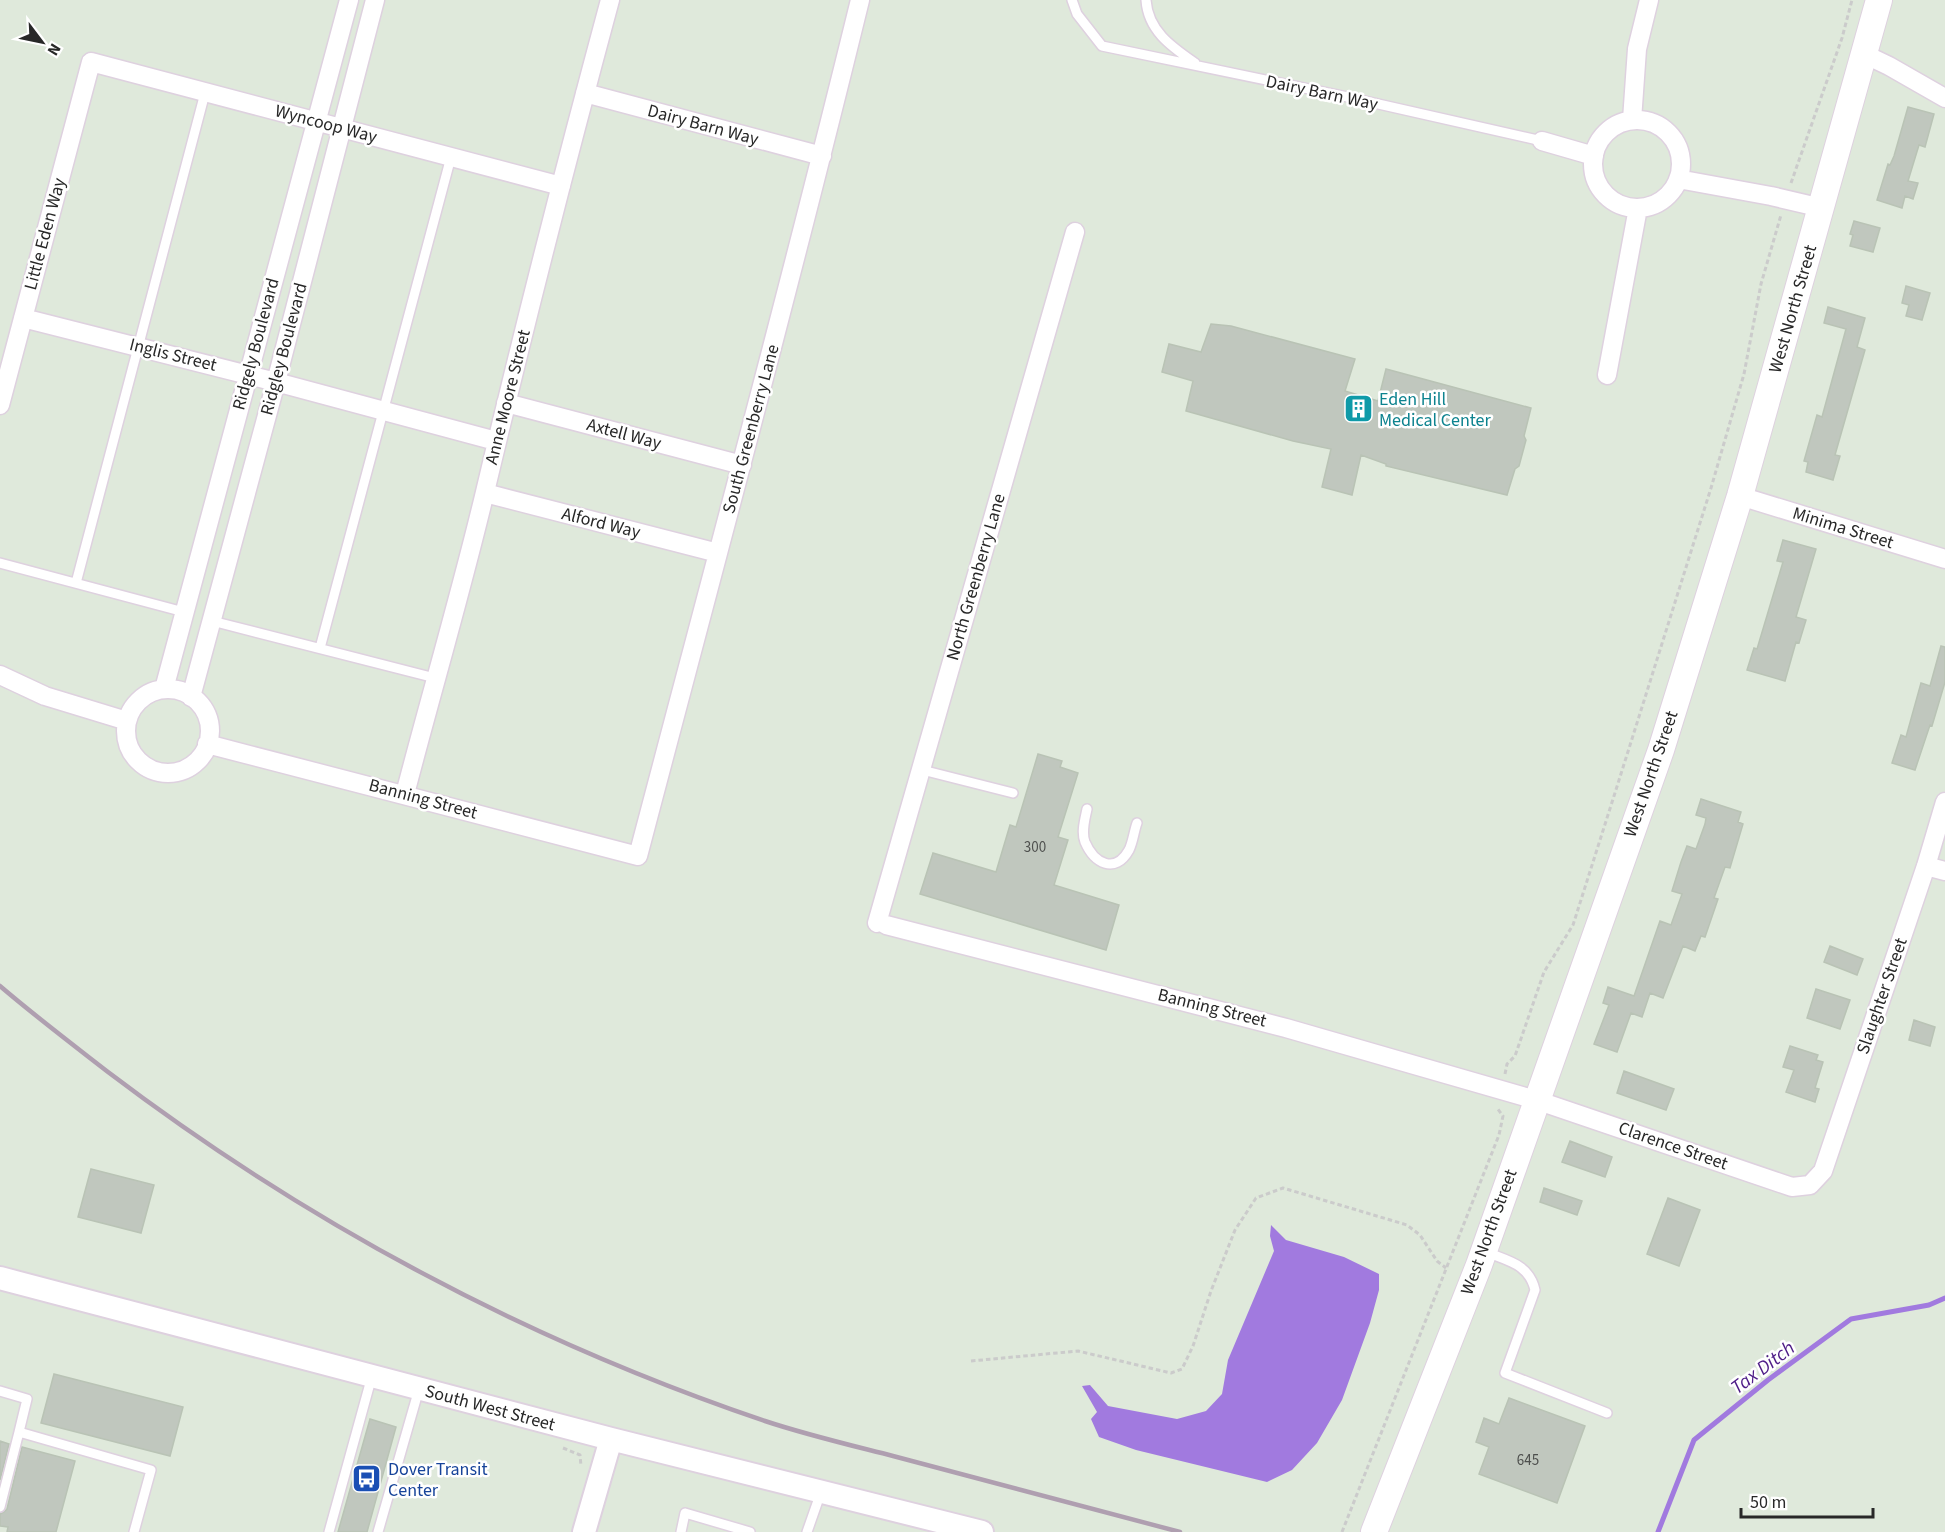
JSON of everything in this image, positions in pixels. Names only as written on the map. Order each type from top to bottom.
[{"type":"main road","name":"West North Street","points":[[1374,1532],[1484,1251],[1661,750],[1740,496],[1879,0]]},
{"type":"main road","points":[[1356,1532],[1377,1487],[1421,1410]]},
{"type":"street","name":"Ridgely Boulevard","points":[[164,689],[349,0]]},
{"type":"street","name":"Ridgley Boulevard","points":[[191,697],[375,0]]},
{"type":"street","name":"Anne Moore Street","points":[[405,794],[610,0]]},
{"type":"street","name":"South Greenberry Lane","points":[[638,856],[742,465],[860,0]]},
{"type":"street","points":[[1632,120],[1637,49],[1649,0]]},
{"type":"street","points":[[1864,54],[1945,98]]},
{"type":"street","name":"Wyncoop Way","points":[[91,63],[561,186]]},
{"type":"street","name":"Little Eden Way","points":[[0,405],[91,63]]},
{"type":"street","name":"Dairy Barn Way","points":[[585,93],[822,156]]},
{"type":"street","points":[[1632,120],[1654,123],[1663,129],[1677,146],[1680,157],[1678,179],[1667,196],[1658,202],[1638,208],[1617,203],[1608,197],[1596,180],[1593,169],[1594,156],[1606,132],[1623,122],[1632,120]]},
{"type":"street","points":[[1542,141],[1594,156]]},
{"type":"street","points":[[1678,179],[1822,208]]},
{"type":"street","points":[[1607,375],[1638,208]]},
{"type":"street","name":"North Greenberry Lane","points":[[882,924],[1075,232]]},
{"type":"street","name":"Inglis Street","points":[[23,318],[247,374],[496,441]]},
{"type":"street","name":"Axtell Way","points":[[506,403],[742,465]]},
{"type":"street","name":"Alford Way","points":[[484,492],[718,553]]},
{"type":"street","name":"Minima Street","points":[[1740,496],[1945,560]]},
{"type":"street","points":[[0,675],[45,696],[127,721]]},
{"type":"street","points":[[164,689],[175,689],[191,697],[206,713],[209,726],[204,753],[195,763],[183,770],[170,773],[155,771],[143,765],[133,755],[127,742],[126,728],[129,714],[148,694],[164,689]]},
{"type":"street","name":"Banning Street","points":[[207,744],[638,856]]},
{"type":"street","name":"Slaughter Street","points":[[1810,1185],[1824,1171],[1926,866],[1945,802]]},
{"type":"street","points":[[1926,866],[1945,871]]},
{"type":"street","name":"Banning Street","points":[[882,924],[1266,1022],[1536,1100]]},
{"type":"street","name":"Clarence Street","points":[[1536,1100],[1792,1187],[1810,1185]]},
{"type":"street","name":"South West Street","points":[[0,1278],[611,1439],[982,1532]]},
{"type":"street","points":[[584,1532],[611,1439]]},
{"type":"lane","name":"Dairy Barn Way","points":[[1072,0],[1077,14],[1102,46],[1542,141]]},
{"type":"lane","points":[[1146,0],[1146,8],[1154,29],[1169,45],[1199,66]]},
{"type":"lane","points":[[76,583],[205,93]]},
{"type":"lane","points":[[320,648],[452,157]]},
{"type":"lane","points":[[0,563],[184,612]]},
{"type":"lane","points":[[212,621],[435,678]]},
{"type":"lane","points":[[930,772],[1013,793]]},
{"type":"lane","points":[[1087,809],[1083,828],[1084,841],[1103,864],[1111,866],[1119,861],[1129,849],[1137,823]]},
{"type":"lane","points":[[1484,1251],[1527,1271],[1532,1278],[1535,1290],[1505,1373],[1607,1413]]},
{"type":"lane","points":[[329,1532],[372,1377]]},
{"type":"lane","points":[[378,1532],[419,1389]]},
{"type":"lane","points":[[0,1391],[27,1399],[0,1506]]},
{"type":"lane","points":[[19,1432],[151,1470],[134,1532]]},
{"type":"lane","points":[[807,1532],[821,1492]]},
{"type":"lane","points":[[681,1532],[685,1514],[750,1532]]},
{"type":"path","points":[[1342,1532],[1499,1135],[1503,1116],[1495,1106],[1502,1090],[1507,1064],[1515,1056],[1544,972],[1573,925],[1744,374],[1761,284],[1785,199],[1842,38],[1852,0]]},
{"type":"path","points":[[971,1361],[1078,1351],[1171,1373],[1182,1369],[1193,1346],[1235,1230],[1256,1198],[1283,1188],[1407,1224],[1420,1235],[1437,1261],[1446,1268]]},
{"type":"shaded area","points":[[1271,1225],[1286,1240],[1344,1257],[1379,1274],[1379,1290],[1370,1323],[1342,1400],[1317,1443],[1292,1470],[1267,1482],[1136,1450],[1099,1437],[1091,1419],[1097,1412],[1082,1386],[1090,1385],[1108,1406],[1177,1419],[1206,1411],[1222,1394],[1228,1360],[1274,1251],[1270,1236]]},
{"type":"building","points":[[1908,107],[1934,114],[1925,147],[1919,145],[1908,181],[1918,183],[1913,199],[1905,196],[1902,208],[1877,200],[1888,164],[1890,165],[1894,156]]},
{"type":"building","points":[[1854,221],[1880,228],[1873,252],[1850,246],[1853,235],[1850,234]]},
{"type":"building","points":[[1906,286],[1930,293],[1922,320],[1906,316],[1909,305],[1902,303]]},
{"type":"building","points":[[1828,307],[1865,318],[1857,347],[1865,350],[1835,455],[1840,456],[1833,480],[1806,472],[1808,462],[1804,461],[1817,415],[1822,417],[1846,329],[1824,323]]},
{"type":"building","name":"Eden Hill Medical Center","points":[[1211,324],[1231,326],[1355,359],[1345,391],[1378,401],[1386,369],[1531,408],[1519,466],[1515,469],[1507,495],[1386,466],[1386,464],[1361,455],[1352,495],[1322,487],[1331,449],[1293,441],[1186,411],[1193,381],[1162,372],[1169,344],[1201,352]]},
{"type":"building","points":[[1783,540],[1816,549],[1796,617],[1806,620],[1799,643],[1796,642],[1785,681],[1747,670],[1754,648],[1757,649],[1783,562],[1777,561]]},
{"type":"building","points":[[1941,646],[1945,647],[1945,682],[1932,726],[1930,725],[1915,770],[1892,763],[1901,735],[1906,737],[1921,683],[1930,686]]},
{"type":"building","points":[[1038,754],[1062,761],[1060,767],[1078,773],[1058,837],[1068,840],[1054,885],[1119,905],[1106,950],[920,894],[933,853],[996,872],[1010,825],[1016,827]]},
{"type":"building","points":[[1701,799],[1741,812],[1738,822],[1743,824],[1730,868],[1725,867],[1714,898],[1718,899],[1705,937],[1701,936],[1695,951],[1683,946],[1663,998],[1650,993],[1642,1017],[1631,1013],[1617,1052],[1594,1044],[1609,1005],[1603,1003],[1608,987],[1634,996],[1660,921],[1671,925],[1682,894],[1672,891],[1681,862],[1687,846],[1696,849],[1705,824],[1706,818],[1696,815]]},
{"type":"building","points":[[1830,946],[1863,959],[1857,975],[1824,962]]},
{"type":"building","points":[[1816,989],[1850,1000],[1840,1029],[1807,1018]]},
{"type":"building","points":[[1914,1020],[1935,1027],[1930,1046],[1909,1040]]},
{"type":"building","points":[[1790,1046],[1818,1055],[1816,1060],[1823,1062],[1815,1088],[1819,1089],[1815,1102],[1786,1092],[1794,1070],[1783,1067]]},
{"type":"building","points":[[1624,1071],[1674,1089],[1666,1110],[1617,1093]]},
{"type":"building","points":[[1570,1141],[1612,1157],[1605,1177],[1562,1162]]},
{"type":"building","points":[[91,1169],[154,1185],[141,1233],[78,1217]]},
{"type":"building","points":[[1544,1188],[1582,1201],[1577,1215],[1540,1202]]},
{"type":"building","points":[[1668,1198],[1700,1210],[1679,1266],[1647,1254]]},
{"type":"building","points":[[54,1374],[183,1407],[170,1456],[41,1423]]},
{"type":"building","points":[[1509,1398],[1585,1426],[1557,1503],[1479,1474],[1489,1447],[1476,1442],[1484,1418],[1499,1424]]},
{"type":"building","name":"Dover Transit Center","points":[[370,1419],[396,1427],[367,1532],[338,1532]]},
{"type":"building","points":[[0,1441],[9,1444],[0,1480]]},
{"type":"building","points":[[22,1447],[75,1461],[56,1532],[7,1532],[8,1527],[0,1526],[0,1514],[7,1509]]},
{"type":"waterway","name":"Tax Ditch","points":[[1658,1532],[1694,1440],[1768,1380],[1851,1319],[1929,1305],[1945,1298]]},
{"type":"railway","points":[[0,986],[108,1072],[261,1179],[341,1228],[506,1315],[591,1354],[765,1421],[829,1440],[1180,1532]]},
{"type":"place","name":"Eden Hill Medical Center","points":[[1358,409]]},
{"type":"place","name":"Dover Transit Center","points":[[367,1479]]}]
